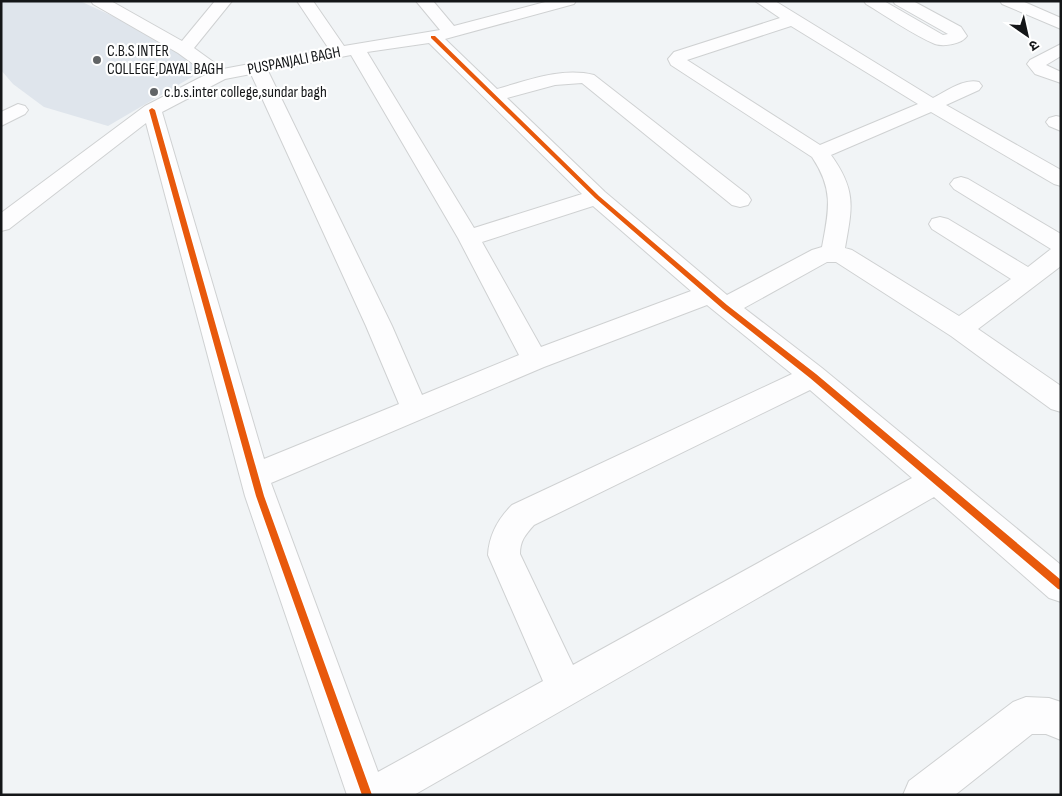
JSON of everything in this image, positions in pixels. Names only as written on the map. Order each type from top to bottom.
[{"type":"street","points":[[99,1],[184,49],[220,75]]},
{"type":"street","points":[[184,49],[224,1]]},
{"type":"street","points":[[305,1],[348,51],[469,238],[535,360]]},
{"type":"street","points":[[424,1],[442,34],[494,96],[597,197],[717,300],[813,376],[1061,586]]},
{"type":"street","name":"PUSPANJALI BAGH","points":[[1,224],[152,110],[220,75],[442,34],[568,1]]},
{"type":"street","points":[[763,1],[932,105],[1061,180]]},
{"type":"street","points":[[872,1],[940,40],[947,40],[958,36],[955,31],[901,1]]},
{"type":"street","points":[[1008,1],[1061,24]]},
{"type":"street","points":[[792,20],[680,56],[677,61],[819,153],[833,171],[840,192],[841,200],[833,253]]},
{"type":"street","points":[[1061,49],[1036,64],[1041,70],[1061,78]]},
{"type":"street","points":[[257,67],[379,326],[415,409]]},
{"type":"street","points":[[494,96],[566,77],[579,76],[588,79],[740,200]]},
{"type":"street","points":[[819,153],[973,86]]},
{"type":"street","points":[[1,120],[18,110]]},
{"type":"street","points":[[152,110],[255,476],[367,795]]},
{"type":"street","points":[[961,184],[1061,245]]},
{"type":"street","points":[[469,238],[597,197]]},
{"type":"street","points":[[940,224],[1028,278]]},
{"type":"street","points":[[255,476],[535,360],[717,300],[820,256],[833,253],[844,256],[960,329],[1061,401]]},
{"type":"street","points":[[960,329],[1061,254]]},
{"type":"street","points":[[565,688],[504,555],[504,542],[512,527],[523,514],[813,376]]},
{"type":"street","points":[[375,795],[935,481]]},
{"type":"street","points":[[938,790],[1026,715],[1049,716],[1061,722]]},
{"type":"shaded area","name":"C.B.S INTER COLLEGE,DAYAL BAGH","points":[[1,1],[80,1],[186,50],[202,71],[108,126],[44,107],[13,84],[1,70]]},
{"type":"cycle path","points":[[433,37],[597,197],[725,307],[813,376],[1061,586]]},
{"type":"cycle path","points":[[152,110],[260,496],[367,795]]},
{"type":"place","name":"C.B.S INTER COLLEGE,DAYAL BAGH","points":[[97,60]]},
{"type":"place","name":"c.b.s.inter college,sundar bagh","points":[[154,92]]}]
